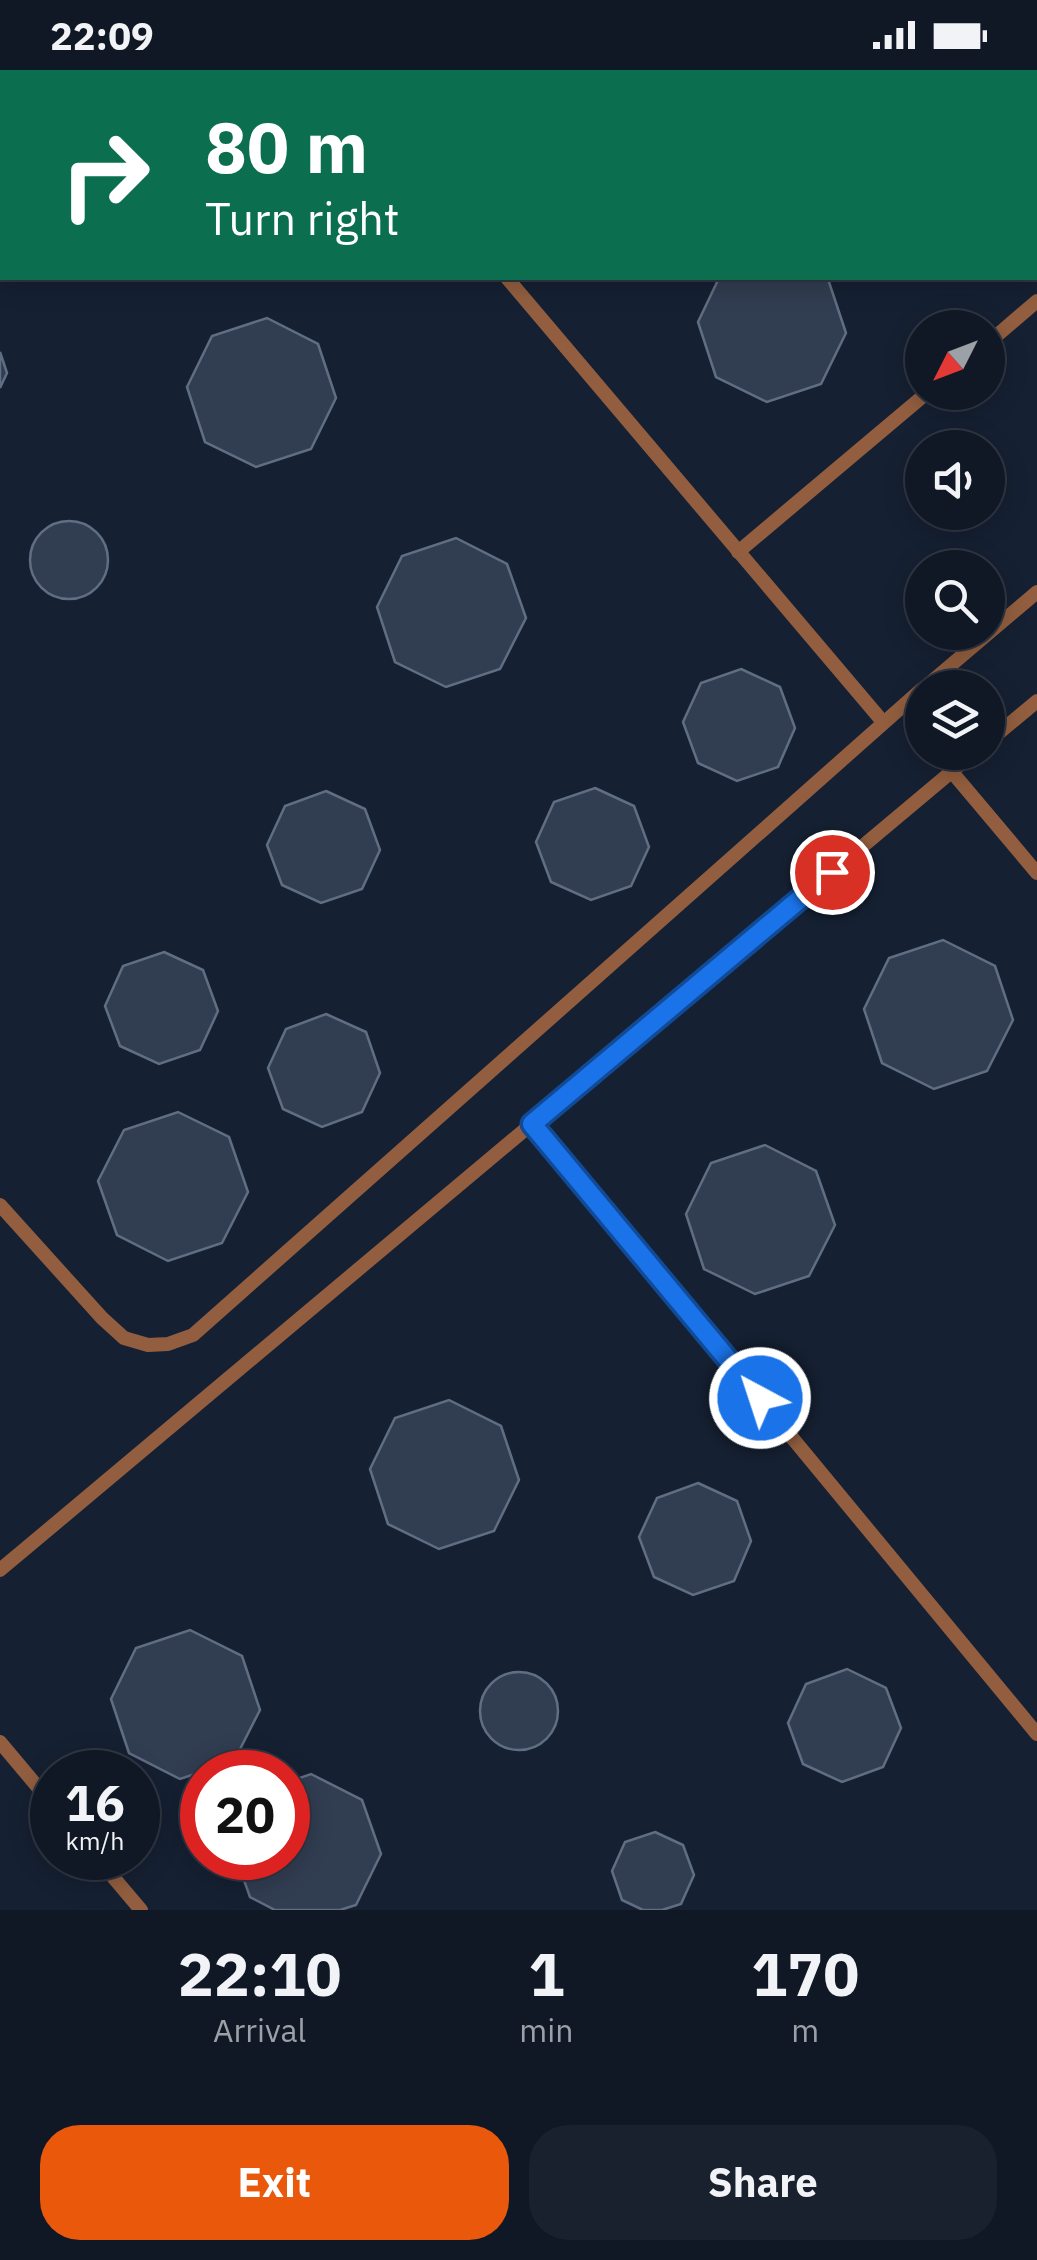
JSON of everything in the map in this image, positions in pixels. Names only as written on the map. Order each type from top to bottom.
[{"type":"lane","points":[[508,280],[883,722]]},
{"type":"lane","points":[[1005,329],[1037,302]]},
{"type":"lane","points":[[738,552],[907,410]]},
{"type":"lane","points":[[944,670],[1037,592]]},
{"type":"lane","points":[[1005,727],[1037,700]]},
{"type":"lane","points":[[0,1205],[124,1338],[148,1345],[168,1344],[193,1335],[905,703]]},
{"type":"lane","points":[[0,1570],[954,770]]},
{"type":"lane","points":[[952,772],[1037,873]]},
{"type":"lane","points":[[532,1124],[1037,1734]]},
{"type":"lane","points":[[0,1742],[30,1778]]},
{"type":"lane","points":[[116,1880],[141,1910]]},
{"type":"building","points":[[718,280],[828,280],[846,333],[821,384],[767,402],[716,377],[698,322]]},
{"type":"building","points":[[267,318],[318,344],[336,398],[311,449],[256,467],[205,442],[187,387],[212,336]]},
{"type":"building","points":[[0,352],[7,373],[0,388]]},
{"type":"building","points":[[69,521],[97,532],[108,560],[97,588],[69,599],[41,588],[30,560],[41,532]]},
{"type":"building","points":[[456,538],[507,564],[526,618],[500,669],[446,687],[395,662],[377,607],[402,556]]},
{"type":"building","points":[[741,669],[780,687],[795,728],[778,767],[737,781],[698,763],[683,722],[701,683]]},
{"type":"building","points":[[595,788],[634,806],[649,847],[631,886],[591,900],[551,882],[536,842],[554,802]]},
{"type":"building","points":[[326,791],[365,809],[380,850],[362,889],[321,903],[282,885],[267,845],[285,806]]},
{"type":"building","points":[[943,940],[995,966],[1013,1020],[987,1071],[934,1089],[882,1063],[864,1009],[889,958]]},
{"type":"building","points":[[164,952],[203,970],[218,1011],[200,1050],[159,1064],[120,1046],[105,1006],[123,966]]},
{"type":"building","points":[[326,1014],[366,1032],[380,1073],[362,1112],[322,1127],[283,1109],[268,1068],[286,1029]]},
{"type":"building","points":[[178,1112],[229,1137],[248,1192],[222,1243],[168,1261],[117,1235],[98,1181],[124,1130]]},
{"type":"building","points":[[765,1145],[816,1171],[835,1225],[809,1276],[755,1294],[704,1269],[686,1214],[711,1163]]},
{"type":"building","points":[[449,1400],[501,1426],[519,1480],[494,1531],[439,1549],[388,1524],[370,1469],[395,1418]]},
{"type":"building","points":[[698,1483],[737,1501],[751,1541],[734,1581],[693,1595],[654,1577],[639,1537],[657,1498]]},
{"type":"building","points":[[190,1630],[242,1656],[260,1710],[240,1750],[180,1750],[180,1779],[160,1769],[160,1750],[128,1750],[111,1699],[136,1648]]},
{"type":"building","points":[[847,1669],[886,1688],[901,1728],[883,1767],[842,1782],[803,1764],[788,1723],[806,1684]]},
{"type":"building","points":[[519,1672],[547,1683],[558,1711],[547,1739],[519,1750],[491,1739],[480,1711],[491,1683]]},
{"type":"building","points":[[310,1774],[362,1800],[381,1854],[356,1905],[340,1910],[275,1910],[250,1897],[244,1880],[310,1880]]},
{"type":"building","points":[[655,1832],[683,1845],[694,1875],[681,1904],[643,1910],[622,1900],[612,1871],[625,1842]]},
{"type":"route","points":[[760,1398],[532,1124],[832,872]]}]
